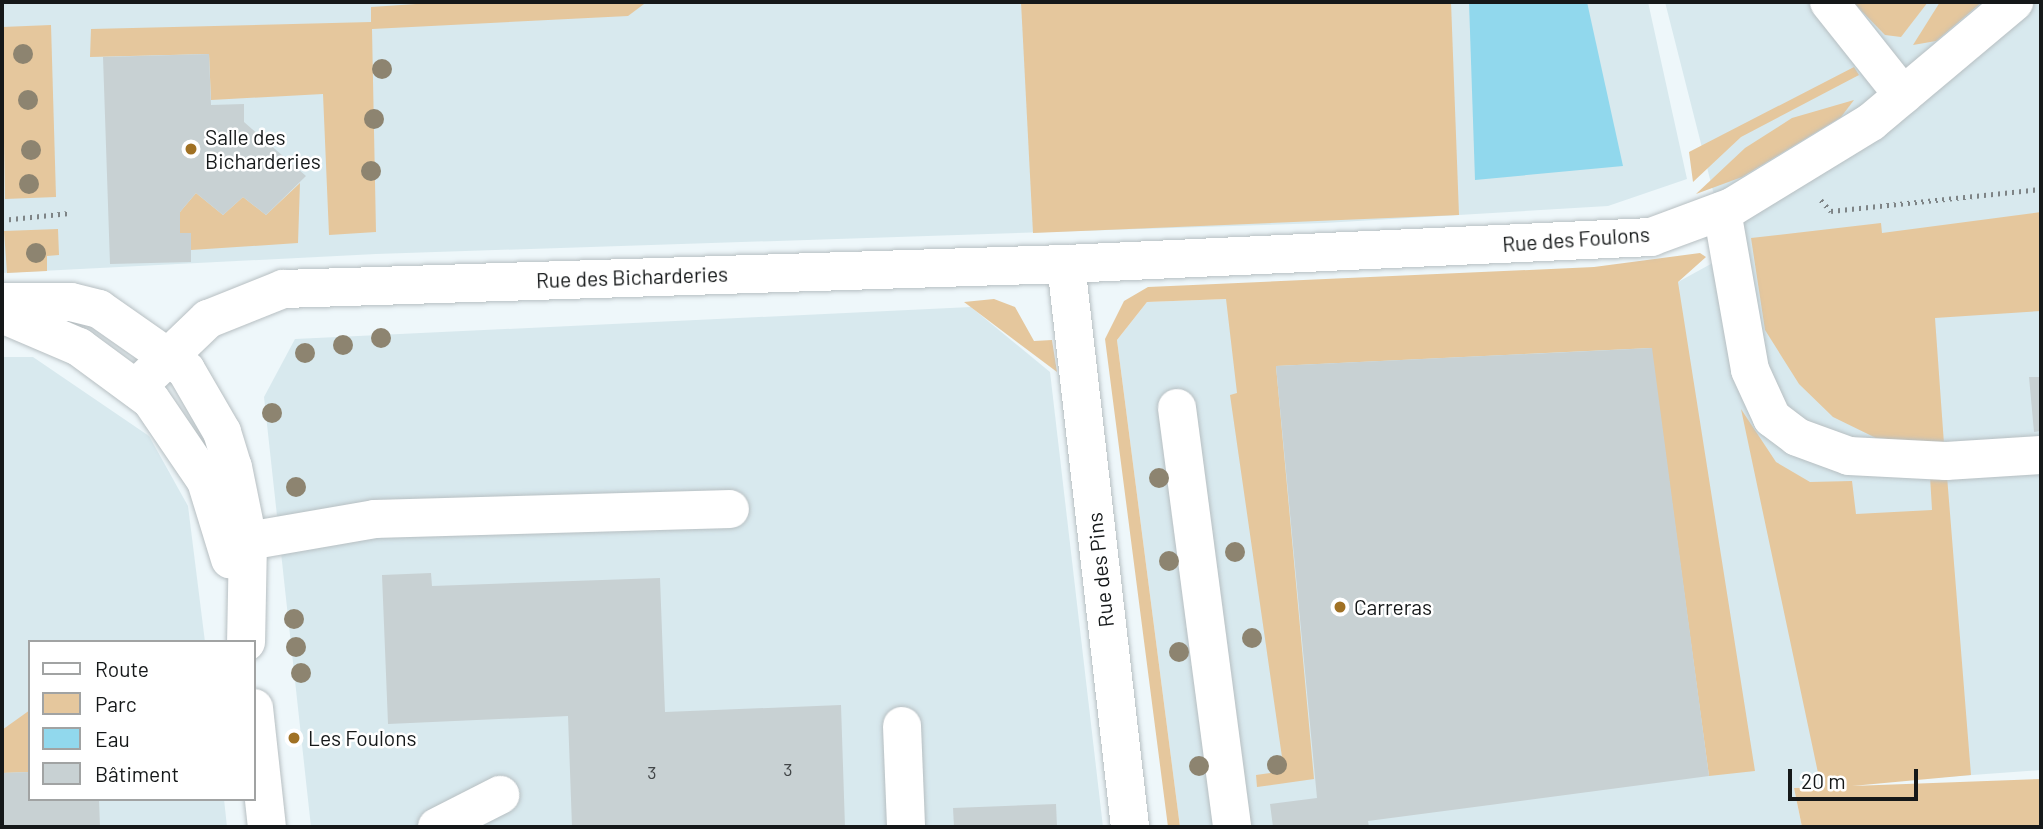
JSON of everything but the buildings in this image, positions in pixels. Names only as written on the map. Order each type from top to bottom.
[{"type":"street","points":[[1829,2],[1903,95]]},
{"type":"street","name":"Rue des Foulons","points":[[1066,264],[1651,237],[1722,211],[1792,170],[1903,95],[2014,2]]},
{"type":"street","points":[[1722,211],[1750,370],[1772,418],[1797,437],[1849,456],[1946,461],[2041,455]]},
{"type":"street","name":"Rue des Pins","points":[[1066,264],[1129,827]]},
{"type":"street","name":"Rue des Bicharderies","points":[[136,388],[208,319],[283,289],[1066,264]]},
{"type":"street","points":[[2,302],[71,302],[99,309],[186,370],[222,432],[248,541],[243,594],[246,640]]},
{"type":"street","points":[[2,314],[79,347],[136,388],[179,434],[206,481],[243,594]]},
{"type":"street","points":[[1177,408],[1232,827]]},
{"type":"street","points":[[248,541],[375,519],[730,509]]},
{"type":"street","points":[[256,726],[267,827]]},
{"type":"street","points":[[902,726],[906,827]]},
{"type":"street","points":[[437,827],[500,795]]},
{"type":"path","points":[[1792,170],[1831,211],[2041,189]]},
{"type":"path","points":[[2,219],[70,213]]},
{"type":"shaded area","points":[[2,2],[1648,2],[1687,179],[1608,206],[1324,223],[376,254],[2,273]]},
{"type":"shaded area","points":[[1665,2],[2041,2],[2041,770],[1794,788],[1802,827],[1180,827],[1117,340],[1147,302],[1678,282],[1729,254]]},
{"type":"shaded area","points":[[971,307],[1050,372],[1103,827],[311,827],[264,397],[295,339]]},
{"type":"shaded area","points":[[2,357],[33,357],[149,436],[188,506],[205,640],[28,640],[28,801],[224,801],[227,827],[2,827]]},
{"type":"green space","points":[[446,2],[644,4],[628,16],[372,29],[376,232],[329,235],[323,94],[211,100],[209,54],[90,57],[91,29],[371,22],[371,7]]},
{"type":"green space","points":[[1021,2],[1451,2],[1459,215],[1033,233]]},
{"type":"green space","points":[[1853,2],[1928,2],[1901,37],[1885,35]]},
{"type":"green space","points":[[1940,2],[1982,2],[1936,41],[1913,45]]},
{"type":"green space","points":[[51,25],[56,197],[5,199],[2,27]]},
{"type":"green space","points":[[1854,67],[1859,75],[1741,137],[1693,182],[1689,152]]},
{"type":"green space","points":[[1854,100],[1841,117],[1742,177],[1696,194],[1745,148],[1792,118]]},
{"type":"green space","points":[[300,183],[298,243],[191,250],[191,233],[180,233],[180,212],[196,193],[223,215],[243,197],[266,215]]},
{"type":"green space","points":[[2041,212],[2041,311],[1935,318],[1944,444],[1876,438],[1833,417],[1799,384],[1765,330],[1751,238],[1881,223],[1882,233]]},
{"type":"green space","points":[[58,229],[59,255],[47,256],[47,271],[7,273],[4,231]]},
{"type":"green space","points":[[1700,253],[1706,257],[1678,282],[1755,771],[1709,776],[1651,348],[1276,366],[1314,779],[1257,787],[1256,775],[1284,771],[1230,395],[1237,393],[1226,299],[1147,302],[1117,340],[1180,827],[1168,827],[1105,339],[1124,301],[1148,287],[1594,267]]},
{"type":"green space","points":[[994,299],[1015,307],[1034,341],[1052,340],[1057,372],[964,302]]},
{"type":"green space","points":[[1741,409],[1776,462],[1810,482],[1852,481],[1856,514],[1932,510],[1930,476],[1947,476],[1971,775],[1852,786],[2041,779],[2041,827],[1802,827],[1794,788],[1821,787]]},
{"type":"green space","points":[[28,711],[28,772],[2,773],[2,730]]},
{"type":"water","points":[[1469,2],[1587,2],[1623,166],[1475,180]]},
{"type":"place","name":"Salle des Bicharderies","points":[[191,149]]},
{"type":"place","name":"Carreras","points":[[1340,607]]},
{"type":"place","name":"Les Foulons","points":[[294,738]]}]
